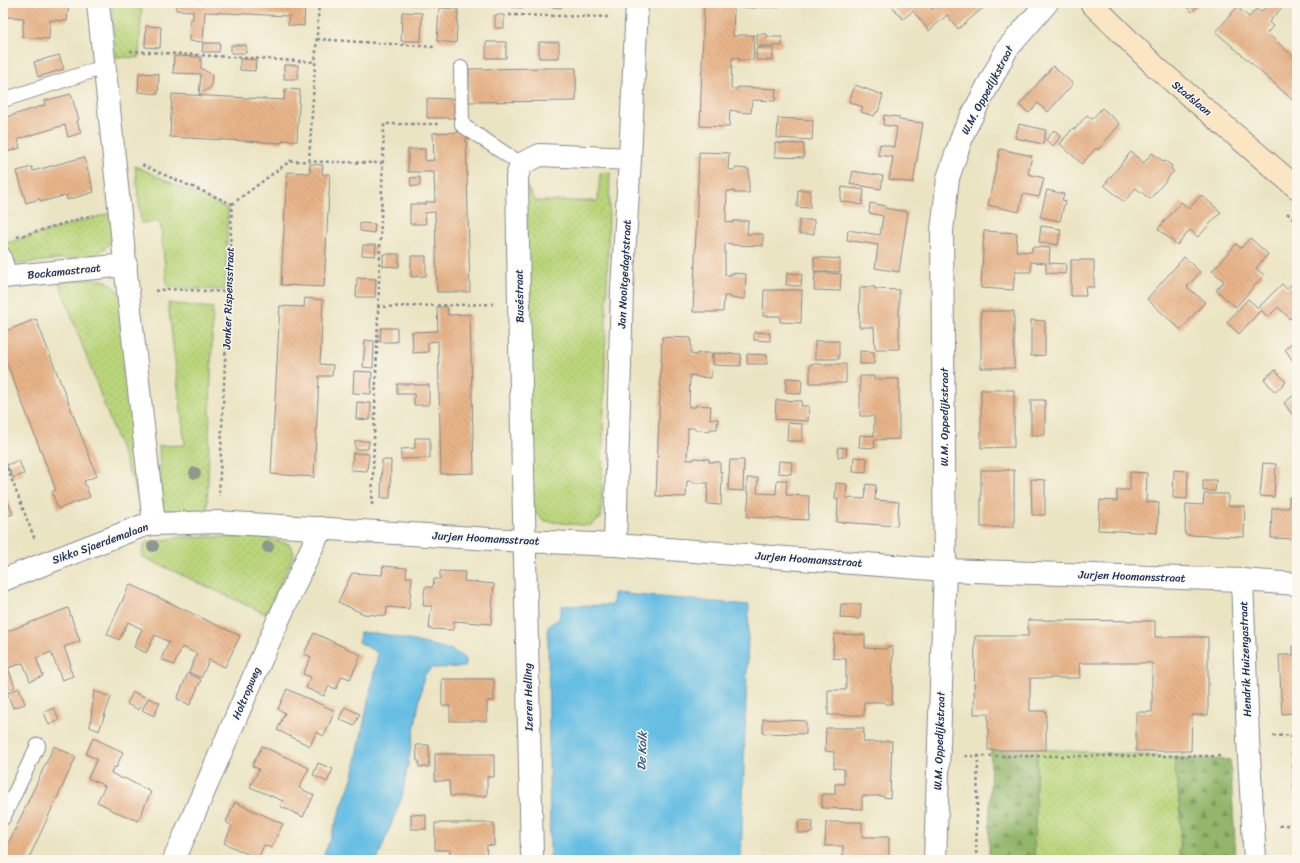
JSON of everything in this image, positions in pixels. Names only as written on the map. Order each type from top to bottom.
[{"type":"street","points":[[98,3],[128,295],[154,524]]},
{"type":"street","name":"W.M. Oppedijkstraat","points":[[935,860],[945,570],[942,230],[948,178],[964,132],[1007,49],[1047,3]]},
{"type":"street","name":"Stadslaan","points":[[1091,3],[1157,68],[1297,188]]},
{"type":"street","name":"Jan Nooitgedagtstraat","points":[[615,545],[622,289],[637,10]]},
{"type":"street","points":[[521,164],[540,155],[630,159]]},
{"type":"street","name":"Buséstraat","points":[[521,164],[517,176],[524,541]]},
{"type":"street","name":"Bockamastraat","points":[[6,277],[126,265]]},
{"type":"street","name":"Sikko Sjaerdemalaan","points":[[3,580],[142,526],[154,524],[218,522],[321,528]]},
{"type":"street","name":"Jurjen Hoomansstraat","points":[[321,528],[524,541],[615,545],[945,570],[1242,580],[1297,584]]},
{"type":"street","name":"Holtropweg","points":[[174,860],[277,623],[321,528]]},
{"type":"street","name":"Izeren Helling","points":[[524,541],[532,853]]},
{"type":"street","name":"Hendrik Huizengastraat","points":[[1242,580],[1249,747],[1256,860]]},
{"type":"lane","points":[[3,100],[104,58]]},
{"type":"lane","points":[[461,68],[462,125],[521,164]]},
{"type":"lane","points":[[3,254],[6,277]]},
{"type":"lane","points":[[3,818],[38,745]]},
{"type":"path","points":[[309,162],[319,3]]},
{"type":"path","points":[[509,15],[637,10]]},
{"type":"path","points":[[316,39],[436,46]]},
{"type":"path","points":[[104,58],[315,62]]},
{"type":"path","points":[[371,532],[384,124],[462,125]]},
{"type":"path","points":[[114,152],[232,204],[290,161],[382,163]]},
{"type":"path","name":"Jonker Rispensstraat","points":[[218,522],[232,204]]},
{"type":"path","points":[[10,238],[120,208]]},
{"type":"path","points":[[128,295],[167,289],[228,292]]},
{"type":"path","points":[[377,307],[519,303]]},
{"type":"path","points":[[3,457],[44,564]]},
{"type":"path","points":[[939,756],[1249,747],[1291,735],[1297,832]]},
{"type":"path","points":[[976,860],[978,756]]},
{"type":"green space","points":[[111,3],[142,3],[139,58],[116,57]]},
{"type":"green space","points":[[135,166],[228,209],[225,290],[177,288],[167,286],[160,222],[141,223]]},
{"type":"green space","points":[[610,172],[601,518],[589,526],[545,521],[530,508],[523,180],[535,201],[598,201],[600,173]]},
{"type":"green space","points":[[114,212],[113,232],[110,242],[95,255],[18,264],[11,260],[3,244]]},
{"type":"green space","points":[[90,279],[104,280],[108,282],[115,287],[121,296],[140,502],[59,282]]},
{"type":"green space","points":[[168,303],[213,308],[207,512],[162,510],[159,446],[185,445]]},
{"type":"green space","points":[[181,537],[262,537],[289,544],[294,553],[266,614],[141,556],[145,543]]},
{"type":"green space","points":[[991,746],[1037,749],[1034,860],[989,860]]},
{"type":"green space","points":[[1037,749],[1174,757],[1179,795],[1180,847],[1178,860],[1034,860]]},
{"type":"green space","points":[[1174,757],[1230,760],[1236,860],[1178,860],[1180,847],[1179,795]]},
{"type":"water","name":"De Kolk","points":[[614,593],[749,605],[741,860],[550,860],[548,626],[559,619],[562,606],[613,605]]},
{"type":"water","points":[[360,632],[383,634],[452,650],[466,659],[464,667],[432,668],[424,675],[402,797],[377,860],[322,860],[353,776],[378,653],[359,642]]},
{"type":"building","points":[[8,3],[69,3],[67,21],[50,20],[49,39],[22,37],[24,18],[7,17]]},
{"type":"building","points":[[177,3],[305,3],[304,26],[288,25],[289,16],[205,12],[203,42],[189,41],[190,19],[193,19],[193,11],[176,10]]},
{"type":"building","points":[[412,3],[433,3],[433,6],[412,5]]},
{"type":"building","points":[[511,3],[524,3],[524,8],[511,7]]},
{"type":"building","points":[[551,3],[562,3],[561,8],[551,7]]},
{"type":"building","points":[[704,3],[755,3],[755,8],[734,5],[733,36],[754,35],[753,60],[738,60],[739,58],[732,58],[731,89],[737,89],[738,87],[776,89],[775,101],[752,100],[751,113],[730,110],[729,127],[700,126]]},
{"type":"building","points":[[757,3],[779,3],[779,7],[757,7]]},
{"type":"building","points":[[893,3],[928,3],[932,9],[939,3],[989,3],[958,29],[947,15],[929,31],[913,11],[903,19],[891,5]]},
{"type":"building","points":[[1182,3],[1200,3],[1192,12]]},
{"type":"building","points":[[1269,3],[1286,3],[1269,22],[1273,26],[1267,33],[1297,60],[1296,103],[1216,32],[1237,7],[1249,17],[1256,9],[1261,12]]},
{"type":"building","points":[[439,8],[458,9],[456,43],[437,41]]},
{"type":"building","points":[[402,12],[422,13],[421,41],[401,41]]},
{"type":"building","points":[[495,15],[504,15],[504,28],[495,28]]},
{"type":"building","points":[[146,26],[161,27],[160,48],[145,47]]},
{"type":"building","points":[[757,34],[767,34],[767,37],[782,37],[782,46],[757,46]]},
{"type":"building","points":[[486,42],[506,42],[506,58],[486,58]]},
{"type":"building","points":[[539,42],[559,42],[559,58],[539,58]]},
{"type":"building","points":[[203,43],[220,43],[219,52],[202,52]]},
{"type":"building","points":[[231,45],[246,45],[246,53],[231,53]]},
{"type":"building","points":[[756,48],[773,48],[773,60],[756,60]]},
{"type":"building","points":[[59,55],[64,69],[38,77],[34,62]]},
{"type":"building","points":[[174,56],[201,57],[201,68],[212,75],[211,87],[199,95],[201,74],[173,73]]},
{"type":"building","points":[[3,59],[7,59],[5,86],[3,86]]},
{"type":"building","points":[[240,59],[256,60],[255,71],[240,70]]},
{"type":"building","points":[[284,65],[298,65],[298,79],[284,79]]},
{"type":"building","points":[[1053,66],[1073,84],[1048,112],[1038,103],[1029,113],[1019,105]]},
{"type":"building","points":[[576,68],[576,101],[469,102],[469,69]]},
{"type":"building","points":[[139,73],[159,74],[158,94],[138,92]]},
{"type":"building","points":[[855,85],[883,95],[878,112],[876,112],[874,116],[861,112],[863,107],[849,102]]},
{"type":"building","points":[[285,89],[300,90],[297,141],[283,140],[282,143],[170,137],[172,94],[284,100]]},
{"type":"building","points":[[71,94],[79,120],[77,121],[81,133],[68,137],[65,125],[18,139],[20,148],[7,152],[3,143],[3,118],[45,105],[44,101]]},
{"type":"building","points":[[427,98],[454,99],[454,118],[427,118]]},
{"type":"building","points":[[1102,108],[1120,124],[1098,150],[1096,148],[1082,164],[1060,144],[1073,128],[1075,129],[1087,115],[1092,119]]},
{"type":"building","points":[[884,115],[899,117],[899,120],[923,123],[913,183],[889,179],[893,157],[878,155],[880,144],[894,147],[897,127],[883,125]]},
{"type":"building","points":[[778,118],[813,120],[812,140],[777,138]]},
{"type":"building","points":[[1019,124],[1046,130],[1043,144],[1015,138]]},
{"type":"building","points":[[1054,130],[1061,136],[1053,146],[1046,140]]},
{"type":"building","points":[[466,132],[470,292],[437,292],[435,212],[425,213],[426,224],[410,224],[410,204],[426,204],[426,202],[435,202],[434,172],[408,172],[408,149],[425,149],[425,161],[434,160],[433,133]]},
{"type":"building","points":[[775,143],[804,144],[804,158],[775,157]]},
{"type":"building","points":[[1000,149],[1032,156],[1028,174],[1044,178],[1039,197],[1023,194],[1019,212],[988,205]]},
{"type":"building","points":[[699,152],[729,153],[728,170],[735,170],[735,168],[749,169],[749,193],[734,193],[734,191],[727,191],[726,222],[733,223],[733,221],[748,221],[747,234],[763,234],[763,246],[732,245],[725,243],[725,275],[731,275],[731,273],[746,274],[745,299],[724,296],[723,312],[693,312]]},
{"type":"building","points":[[1131,152],[1144,163],[1152,153],[1172,166],[1171,169],[1174,171],[1150,199],[1136,188],[1124,202],[1104,185]]},
{"type":"building","points":[[84,157],[94,192],[67,200],[66,195],[41,202],[40,199],[26,203],[17,171],[32,167],[33,171]]},
{"type":"building","points":[[310,164],[323,165],[322,174],[330,174],[324,287],[281,285],[287,172],[310,173]]},
{"type":"building","points":[[853,171],[883,176],[881,189],[850,184]]},
{"type":"building","points":[[420,177],[420,186],[411,186],[410,178]]},
{"type":"building","points":[[842,187],[864,190],[862,205],[840,201]]},
{"type":"building","points":[[798,190],[810,190],[810,208],[797,207]]},
{"type":"building","points":[[1047,190],[1064,194],[1062,200],[1065,201],[1060,221],[1040,217]]},
{"type":"building","points":[[1201,195],[1221,212],[1198,237],[1190,230],[1177,245],[1158,229],[1181,202],[1189,209]]},
{"type":"building","points":[[870,203],[886,206],[885,208],[908,212],[899,272],[875,268],[878,245],[847,240],[848,230],[880,235],[883,216],[869,213]]},
{"type":"building","points":[[799,220],[814,220],[814,234],[799,234]]},
{"type":"building","points":[[360,223],[375,224],[374,233],[360,231]]},
{"type":"building","points":[[1041,226],[1061,229],[1058,245],[1039,242]]},
{"type":"building","points":[[984,231],[1017,233],[1016,251],[1032,252],[1032,247],[1050,248],[1049,263],[1066,264],[1065,274],[1046,273],[1046,263],[1031,262],[1031,272],[1015,272],[1013,290],[981,288]]},
{"type":"building","points":[[1250,238],[1268,254],[1256,268],[1264,275],[1236,307],[1216,290],[1224,281],[1212,271],[1236,244],[1241,248]]},
{"type":"building","points":[[363,245],[376,245],[375,256],[362,255]]},
{"type":"building","points":[[383,254],[399,254],[399,267],[383,266]]},
{"type":"building","points":[[411,256],[426,256],[426,276],[411,277]]},
{"type":"building","points":[[814,257],[840,259],[840,272],[814,271]]},
{"type":"building","points":[[1184,257],[1200,272],[1187,287],[1205,302],[1181,330],[1147,299]]},
{"type":"building","points":[[1071,260],[1094,260],[1094,287],[1085,287],[1086,296],[1071,296]]},
{"type":"building","points":[[815,272],[841,274],[840,291],[814,290]]},
{"type":"building","points":[[787,273],[802,274],[801,286],[786,285]]},
{"type":"building","points":[[357,278],[376,279],[375,297],[356,297]]},
{"type":"building","points":[[1297,278],[1297,312],[1290,319],[1278,307],[1268,317],[1261,310],[1239,334],[1227,322],[1248,299],[1258,308],[1282,284],[1287,289]]},
{"type":"building","points":[[860,287],[899,290],[899,349],[875,349],[874,327],[859,327]]},
{"type":"building","points":[[764,290],[802,290],[801,323],[780,322],[780,316],[763,316]]},
{"type":"building","points":[[305,298],[323,300],[320,364],[333,365],[332,376],[319,376],[314,477],[271,474],[280,306],[304,307]]},
{"type":"building","points":[[437,307],[447,307],[448,315],[470,314],[474,473],[441,474],[438,341],[428,342],[428,352],[413,353],[412,332],[438,331]]},
{"type":"building","points":[[981,311],[1014,311],[1014,368],[981,368]]},
{"type":"building","points":[[36,319],[97,476],[84,481],[90,497],[58,509],[52,492],[56,490],[3,353],[3,332]]},
{"type":"building","points":[[1031,320],[1045,321],[1045,355],[1031,356]]},
{"type":"building","points":[[381,328],[397,328],[397,342],[380,342]]},
{"type":"building","points":[[754,332],[770,333],[770,341],[754,340]]},
{"type":"building","points":[[662,337],[691,338],[691,354],[697,355],[697,353],[712,353],[711,378],[690,375],[689,407],[696,407],[696,405],[711,406],[710,419],[718,419],[717,429],[710,429],[710,431],[688,428],[687,460],[694,460],[694,458],[709,459],[709,462],[720,462],[720,472],[722,472],[721,505],[707,504],[708,483],[693,483],[693,481],[687,481],[686,497],[656,496]]},
{"type":"building","points":[[1297,339],[1297,358],[1293,361],[1285,349]]},
{"type":"building","points":[[365,340],[374,341],[373,368],[363,367]]},
{"type":"building","points":[[815,341],[839,341],[839,359],[815,359]]},
{"type":"building","points":[[860,351],[874,352],[874,364],[860,364]]},
{"type":"building","points":[[713,353],[741,354],[741,366],[713,365]]},
{"type":"building","points":[[747,354],[767,355],[767,364],[747,364]]},
{"type":"building","points":[[810,364],[846,364],[846,383],[810,383]]},
{"type":"building","points":[[1275,370],[1286,382],[1275,392],[1264,379]]},
{"type":"building","points":[[354,371],[372,372],[371,394],[353,393]]},
{"type":"building","points":[[860,376],[874,376],[874,379],[899,379],[899,439],[874,440],[875,448],[859,447],[860,435],[874,436],[874,416],[860,416]]},
{"type":"building","points":[[786,378],[802,379],[801,394],[786,392]]},
{"type":"building","points":[[397,384],[429,385],[429,405],[414,405],[414,394],[397,394]]},
{"type":"building","points":[[981,390],[1014,390],[1014,447],[981,448]]},
{"type":"building","points":[[1297,393],[1297,414],[1294,417],[1284,403]]},
{"type":"building","points":[[776,400],[802,401],[801,406],[809,406],[808,421],[775,419]]},
{"type":"building","points":[[1031,400],[1045,400],[1045,435],[1031,435]]},
{"type":"building","points":[[357,402],[371,403],[370,420],[356,419]]},
{"type":"building","points":[[788,423],[802,424],[802,441],[787,441]]},
{"type":"building","points":[[415,438],[430,438],[430,458],[401,459],[401,449],[415,448]]},
{"type":"building","points":[[355,441],[369,441],[368,449],[355,449]]},
{"type":"building","points":[[838,447],[847,448],[846,457],[838,457]]},
{"type":"building","points":[[353,453],[369,454],[367,471],[351,470]]},
{"type":"building","points":[[854,457],[867,458],[866,473],[853,472]]},
{"type":"building","points":[[19,460],[24,474],[13,478],[7,465]]},
{"type":"building","points":[[382,460],[391,460],[390,498],[381,498]]},
{"type":"building","points":[[730,460],[744,460],[743,491],[728,490]]},
{"type":"building","points":[[779,461],[792,462],[791,474],[778,473]]},
{"type":"building","points":[[1263,463],[1276,464],[1274,497],[1260,496]]},
{"type":"building","points":[[981,470],[1014,470],[1014,527],[981,527]]},
{"type":"building","points":[[1174,470],[1188,471],[1187,499],[1173,498]]},
{"type":"building","points":[[1130,472],[1147,473],[1146,502],[1159,503],[1157,533],[1098,530],[1100,500],[1117,501],[1117,490],[1130,490]]},
{"type":"building","points":[[747,478],[758,478],[757,493],[776,494],[777,480],[787,480],[786,495],[809,496],[808,520],[747,517],[749,493],[747,493]]},
{"type":"building","points":[[1031,479],[1045,480],[1045,515],[1032,515]]},
{"type":"building","points":[[1203,480],[1216,480],[1215,491],[1203,491]]},
{"type":"building","points":[[836,483],[847,484],[846,498],[865,499],[866,484],[876,485],[875,500],[899,502],[897,526],[837,522],[838,499],[835,499]]},
{"type":"building","points":[[3,488],[13,514],[3,517]]},
{"type":"building","points":[[1204,494],[1228,494],[1228,506],[1245,506],[1244,537],[1185,535],[1186,504],[1203,505]]},
{"type":"building","points":[[1289,497],[1297,498],[1297,539],[1271,538],[1272,508],[1289,508]]},
{"type":"building","points":[[383,566],[407,568],[406,577],[412,577],[409,609],[387,607],[386,616],[364,614],[338,602],[352,573],[382,575]]},
{"type":"building","points":[[440,571],[465,572],[464,581],[494,584],[491,624],[454,621],[453,630],[429,629],[432,606],[423,606],[425,587],[433,587],[434,579],[440,579]]},
{"type":"building","points":[[130,584],[240,636],[225,667],[209,660],[201,678],[189,672],[197,654],[182,647],[174,665],[161,659],[169,642],[155,635],[146,653],[134,647],[142,629],[128,622],[119,640],[107,634]]},
{"type":"building","points":[[841,604],[861,604],[860,619],[840,618]]},
{"type":"building","points":[[68,608],[80,641],[64,647],[71,665],[69,666],[73,676],[62,680],[51,652],[36,658],[43,676],[30,681],[23,663],[8,668],[15,687],[3,691],[3,633]]},
{"type":"building","points":[[1028,620],[1155,621],[1155,637],[1208,637],[1208,715],[1192,715],[1191,751],[1136,751],[1136,712],[1152,712],[1152,663],[1079,663],[1080,678],[1030,678],[1030,711],[1046,711],[1046,750],[988,750],[988,714],[974,714],[975,636],[1028,636]]},
{"type":"building","points":[[314,633],[361,655],[350,679],[342,676],[336,689],[329,686],[324,696],[306,688],[311,677],[303,674],[311,657],[304,654]]},
{"type":"building","points":[[834,634],[865,635],[865,648],[886,649],[886,647],[893,647],[892,704],[885,704],[885,702],[864,702],[864,715],[828,715],[828,690],[846,690],[846,659],[833,658]]},
{"type":"building","points":[[1293,645],[1297,645],[1297,713],[1282,714],[1279,655],[1293,655]]},
{"type":"building","points":[[188,673],[201,680],[190,705],[177,699]]},
{"type":"building","points":[[442,679],[494,679],[494,701],[487,701],[487,721],[450,721],[450,706],[442,706]]},
{"type":"building","points":[[19,688],[25,704],[13,708],[7,693]]},
{"type":"building","points":[[287,689],[335,711],[324,736],[316,732],[310,746],[277,730],[285,713],[278,709]]},
{"type":"building","points":[[94,691],[111,697],[99,731],[90,727]]},
{"type":"building","points":[[133,692],[145,697],[139,710],[127,704]]},
{"type":"building","points":[[148,698],[160,703],[154,716],[142,710]]},
{"type":"building","points":[[345,707],[360,714],[354,726],[339,719]]},
{"type":"building","points":[[54,708],[59,720],[49,725],[44,712]]},
{"type":"building","points":[[763,719],[806,721],[806,734],[763,733]]},
{"type":"building","points":[[826,728],[864,728],[863,742],[892,741],[890,798],[883,796],[862,796],[862,809],[822,808],[822,794],[835,794],[835,784],[844,784],[844,769],[834,768],[834,752],[825,751]]},
{"type":"building","points":[[93,738],[123,752],[116,768],[114,767],[111,773],[151,792],[138,821],[109,809],[110,808],[97,802],[105,786],[88,778],[97,759],[86,754]]},
{"type":"building","points":[[416,745],[429,745],[429,767],[419,767]]},
{"type":"building","points":[[54,746],[76,757],[28,860],[6,860],[3,858],[3,855]]},
{"type":"building","points":[[262,746],[309,768],[299,788],[314,795],[303,817],[280,806],[283,801],[250,787],[259,769],[252,766]]},
{"type":"building","points":[[435,754],[494,754],[494,777],[487,777],[487,796],[450,796],[449,781],[435,781]]},
{"type":"building","points":[[318,763],[333,769],[327,782],[313,775]]},
{"type":"building","points":[[235,802],[283,824],[271,848],[264,845],[258,859],[224,843],[232,826],[226,822]]},
{"type":"building","points":[[411,814],[426,815],[426,829],[411,829]]},
{"type":"building","points":[[799,820],[813,821],[812,833],[798,833]]},
{"type":"building","points":[[826,822],[862,822],[862,837],[889,837],[889,860],[843,860],[843,846],[825,846]]},
{"type":"building","points":[[435,823],[494,823],[494,846],[487,845],[486,860],[449,860],[450,850],[435,850]]}]
